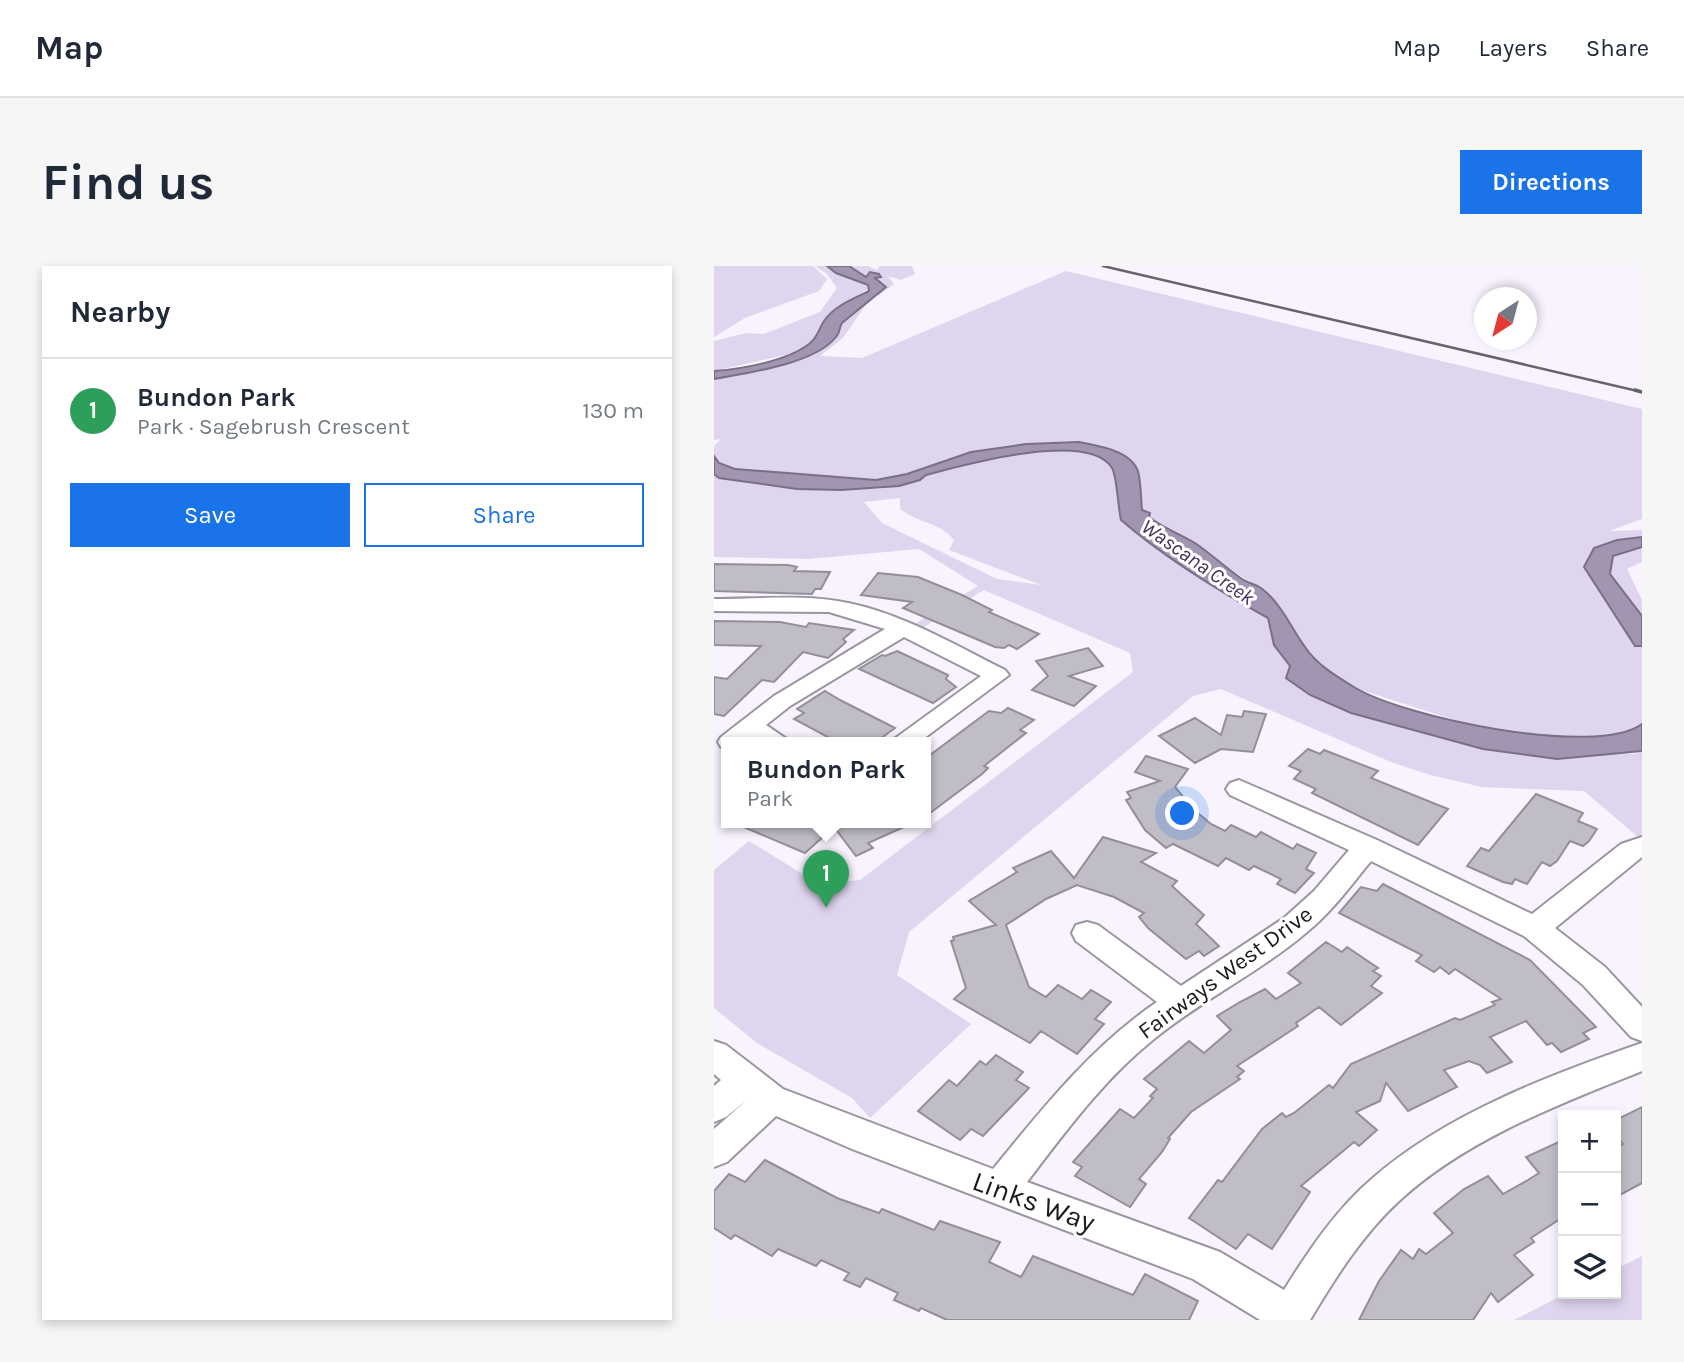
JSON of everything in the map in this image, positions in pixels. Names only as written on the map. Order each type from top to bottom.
[{"type":"street","points":[[714,605],[830,606],[848,609],[903,628],[997,675],[909,737]]},
{"type":"street","points":[[739,734],[782,701],[903,628]]},
{"type":"street","points":[[1239,789],[1535,928],[1594,976],[1642,1028]]},
{"type":"street","name":"Fairways West Drive","points":[[1000,1188],[1070,1100],[1125,1045],[1178,1002],[1295,926],[1317,907],[1367,847]]},
{"type":"street","points":[[1535,928],[1631,850],[1642,847]]},
{"type":"street","points":[[1087,933],[1153,979],[1178,1002]]},
{"type":"street","name":"Links Way","points":[[714,1055],[758,1090],[1000,1188],[1206,1265],[1289,1318]]},
{"type":"street","points":[[1289,1318],[1334,1251],[1386,1189],[1436,1152],[1556,1091],[1642,1057]]},
{"type":"street","points":[[714,1107],[758,1090]]},
{"type":"street","points":[[714,1151],[758,1090]]},
{"type":"shaded area","points":[[714,266],[813,266],[827,279],[819,291],[745,318],[714,337]]},
{"type":"shaded area","points":[[815,266],[827,266],[870,288],[844,303],[824,320],[818,336],[806,347],[785,355],[714,371],[714,341],[746,333],[764,334],[820,312],[837,288],[827,274]]},
{"type":"shaded area","points":[[849,266],[868,266],[877,270],[880,266],[912,266],[915,274],[901,280],[888,276],[894,284],[865,306],[843,338],[820,356],[862,358],[1066,271],[1642,409],[1642,519],[1609,531],[1642,530],[1642,537],[1595,548],[1635,646],[1642,646],[1642,724],[1631,733],[1571,739],[1464,723],[1358,689],[1318,663],[1261,589],[1149,517],[1142,510],[1139,481],[1134,468],[1124,456],[1111,449],[1093,445],[1047,443],[1000,447],[966,454],[973,463],[1045,451],[1085,453],[1100,458],[1113,471],[1121,520],[1192,573],[1268,618],[1274,645],[1310,695],[1351,713],[1483,749],[1635,754],[1642,751],[1642,836],[1638,837],[1584,791],[1482,787],[1430,775],[1391,762],[1221,689],[1193,696],[909,932],[897,975],[971,1024],[870,1118],[852,1098],[757,1043],[714,1008],[714,870],[749,841],[819,884],[860,880],[1133,672],[1130,653],[984,590],[922,628],[913,625],[978,586],[919,549],[808,559],[714,557],[714,474],[719,478],[797,489],[880,489],[966,465],[961,455],[907,474],[876,480],[735,469],[719,463],[714,456],[714,446],[721,439],[714,440],[714,379],[812,354],[850,315],[878,296],[874,277],[866,277]],"holes":[[[900,498],[900,509],[948,534],[954,540],[949,550],[1041,585],[997,579],[882,523],[864,502]]]},
{"type":"shaded area","points":[[1642,547],[1642,562],[1627,569],[1642,600],[1642,616],[1610,574],[1613,556]]},
{"type":"shaded area","points":[[1642,1256],[1642,1320],[1514,1320],[1558,1298],[1621,1299],[1621,1266]]},
{"type":"water","points":[[827,266],[849,266],[866,277],[870,272],[879,274],[881,277],[875,278],[886,287],[842,323],[838,335],[813,354],[779,366],[714,379],[714,371],[764,363],[800,350],[814,339],[833,311],[869,291],[868,285],[836,273]]},
{"type":"water","name":"Wascana Creek","points":[[1079,442],[1115,451],[1131,461],[1139,476],[1142,510],[1150,513],[1149,517],[1160,524],[1195,543],[1242,579],[1261,588],[1280,609],[1315,659],[1354,687],[1378,699],[1413,710],[1499,730],[1584,737],[1618,733],[1642,724],[1642,751],[1557,759],[1483,749],[1351,713],[1310,695],[1286,678],[1290,666],[1274,645],[1268,618],[1192,573],[1121,520],[1114,472],[1099,457],[1078,451],[1023,454],[926,475],[920,480],[899,486],[841,490],[797,489],[719,478],[714,474],[714,456],[719,463],[735,469],[876,480],[907,474],[971,452],[1026,444]]},
{"type":"water","points":[[1642,537],[1642,547],[1613,556],[1610,574],[1642,616],[1642,646],[1635,646],[1584,567],[1594,548],[1617,540]]},
{"type":"building","points":[[714,564],[788,565],[797,567],[794,571],[830,572],[821,589],[815,589],[812,594],[714,591]]},
{"type":"building","points":[[878,573],[918,577],[962,595],[992,610],[989,612],[1039,634],[1017,649],[1009,645],[1004,648],[995,647],[903,608],[912,602],[861,595]]},
{"type":"building","points":[[714,621],[780,622],[806,627],[809,623],[854,630],[843,639],[846,642],[828,658],[803,652],[774,682],[762,680],[724,716],[714,714],[714,677],[727,679],[761,646],[714,645]]},
{"type":"building","points":[[1088,648],[1103,666],[1069,676],[1096,686],[1074,706],[1032,690],[1048,676],[1036,661]]},
{"type":"building","points":[[897,651],[948,675],[946,679],[956,687],[933,703],[859,669],[882,655]]},
{"type":"building","points":[[825,691],[895,728],[883,737],[828,737],[794,719],[804,713],[797,709]]},
{"type":"building","points":[[1008,708],[1034,720],[1020,730],[1026,733],[984,766],[988,768],[982,774],[931,812],[931,754],[989,711],[1001,713]]},
{"type":"building","points":[[1244,711],[1266,714],[1253,752],[1221,749],[1195,763],[1159,736],[1195,718],[1221,735],[1227,715],[1242,717]]},
{"type":"building","points":[[1308,749],[1320,754],[1324,750],[1378,771],[1371,778],[1448,809],[1418,845],[1312,793],[1316,789],[1294,779],[1301,771],[1289,766]]},
{"type":"building","points":[[1146,756],[1188,769],[1175,787],[1193,809],[1211,824],[1225,831],[1231,825],[1256,837],[1261,832],[1293,849],[1297,844],[1316,853],[1306,869],[1314,873],[1295,893],[1277,884],[1281,879],[1254,866],[1249,870],[1226,858],[1218,866],[1173,844],[1166,848],[1145,830],[1126,800],[1131,798],[1127,792],[1160,781],[1135,772]]},
{"type":"building","points":[[1536,794],[1583,813],[1578,821],[1597,829],[1589,841],[1583,846],[1570,841],[1557,861],[1550,866],[1542,862],[1527,884],[1515,879],[1512,884],[1503,882],[1467,866],[1481,848],[1489,851]]},
{"type":"building","points":[[746,828],[833,828],[805,853]]},
{"type":"building","points":[[835,828],[902,828],[868,843],[873,848],[856,856]]},
{"type":"building","points":[[1103,837],[1156,853],[1141,862],[1177,881],[1172,886],[1204,915],[1196,924],[1219,946],[1204,956],[1199,951],[1186,959],[1148,928],[1139,917],[1144,913],[1114,897],[1077,885],[1046,899],[1006,925],[1029,987],[1046,997],[1058,985],[1082,999],[1091,990],[1111,1002],[1095,1019],[1104,1024],[1077,1054],[1041,1031],[1030,1043],[954,999],[966,988],[951,941],[954,940],[953,937],[996,925],[969,901],[1017,872],[1013,868],[1051,851],[1074,878]]},
{"type":"building","points":[[1383,884],[1530,960],[1596,1027],[1583,1033],[1589,1039],[1561,1052],[1552,1043],[1547,1045],[1526,1021],[1490,1037],[1512,1062],[1487,1073],[1480,1065],[1469,1061],[1444,1070],[1457,1087],[1408,1111],[1386,1083],[1380,1101],[1356,1112],[1377,1130],[1359,1146],[1354,1142],[1301,1186],[1310,1192],[1272,1249],[1248,1234],[1236,1249],[1189,1218],[1218,1180],[1222,1182],[1262,1129],[1282,1113],[1286,1117],[1294,1113],[1329,1085],[1333,1088],[1351,1064],[1455,1018],[1460,1020],[1495,1005],[1492,1002],[1501,999],[1455,969],[1449,974],[1440,967],[1434,972],[1416,961],[1422,955],[1339,913],[1361,887],[1377,891]]},
{"type":"building","points":[[1326,942],[1342,952],[1347,947],[1378,968],[1373,971],[1381,976],[1371,986],[1382,993],[1341,1025],[1319,1007],[1296,1023],[1298,1026],[1237,1066],[1244,1071],[1237,1077],[1240,1079],[1191,1112],[1168,1138],[1170,1139],[1162,1152],[1139,1179],[1146,1184],[1130,1207],[1075,1176],[1082,1167],[1073,1162],[1120,1109],[1134,1118],[1153,1098],[1150,1096],[1157,1089],[1144,1079],[1189,1041],[1204,1053],[1231,1030],[1217,1016],[1265,989],[1276,999],[1301,983],[1288,973]]},
{"type":"building","points":[[996,1055],[1023,1072],[1016,1080],[1029,1088],[983,1136],[971,1129],[960,1140],[918,1111],[949,1080],[957,1086],[980,1061],[986,1065]]},
{"type":"building","points":[[1642,1107],[1642,1183],[1621,1194],[1623,1144],[1621,1118]]},
{"type":"building","points":[[1558,1142],[1558,1220],[1531,1238],[1534,1242],[1514,1255],[1533,1275],[1498,1302],[1491,1293],[1473,1320],[1359,1320],[1379,1281],[1401,1250],[1413,1259],[1419,1249],[1426,1254],[1453,1233],[1434,1213],[1464,1189],[1488,1176],[1503,1194],[1528,1180],[1539,1173],[1526,1157]]},
{"type":"building","points":[[765,1160],[837,1198],[879,1213],[882,1209],[934,1230],[940,1221],[1000,1242],[989,1262],[1021,1277],[1033,1256],[1133,1295],[1145,1274],[1198,1301],[1189,1320],[947,1320],[921,1308],[919,1311],[894,1300],[898,1293],[866,1278],[860,1287],[844,1280],[849,1273],[821,1260],[816,1266],[778,1249],[772,1256],[735,1235],[731,1239],[714,1228],[714,1191],[729,1174],[745,1182]]},
{"type":"railway","points":[[1103,266],[1642,392],[1635,390]]},
{"type":"place","name":"Bundon Park","points":[[826,908]]}]
